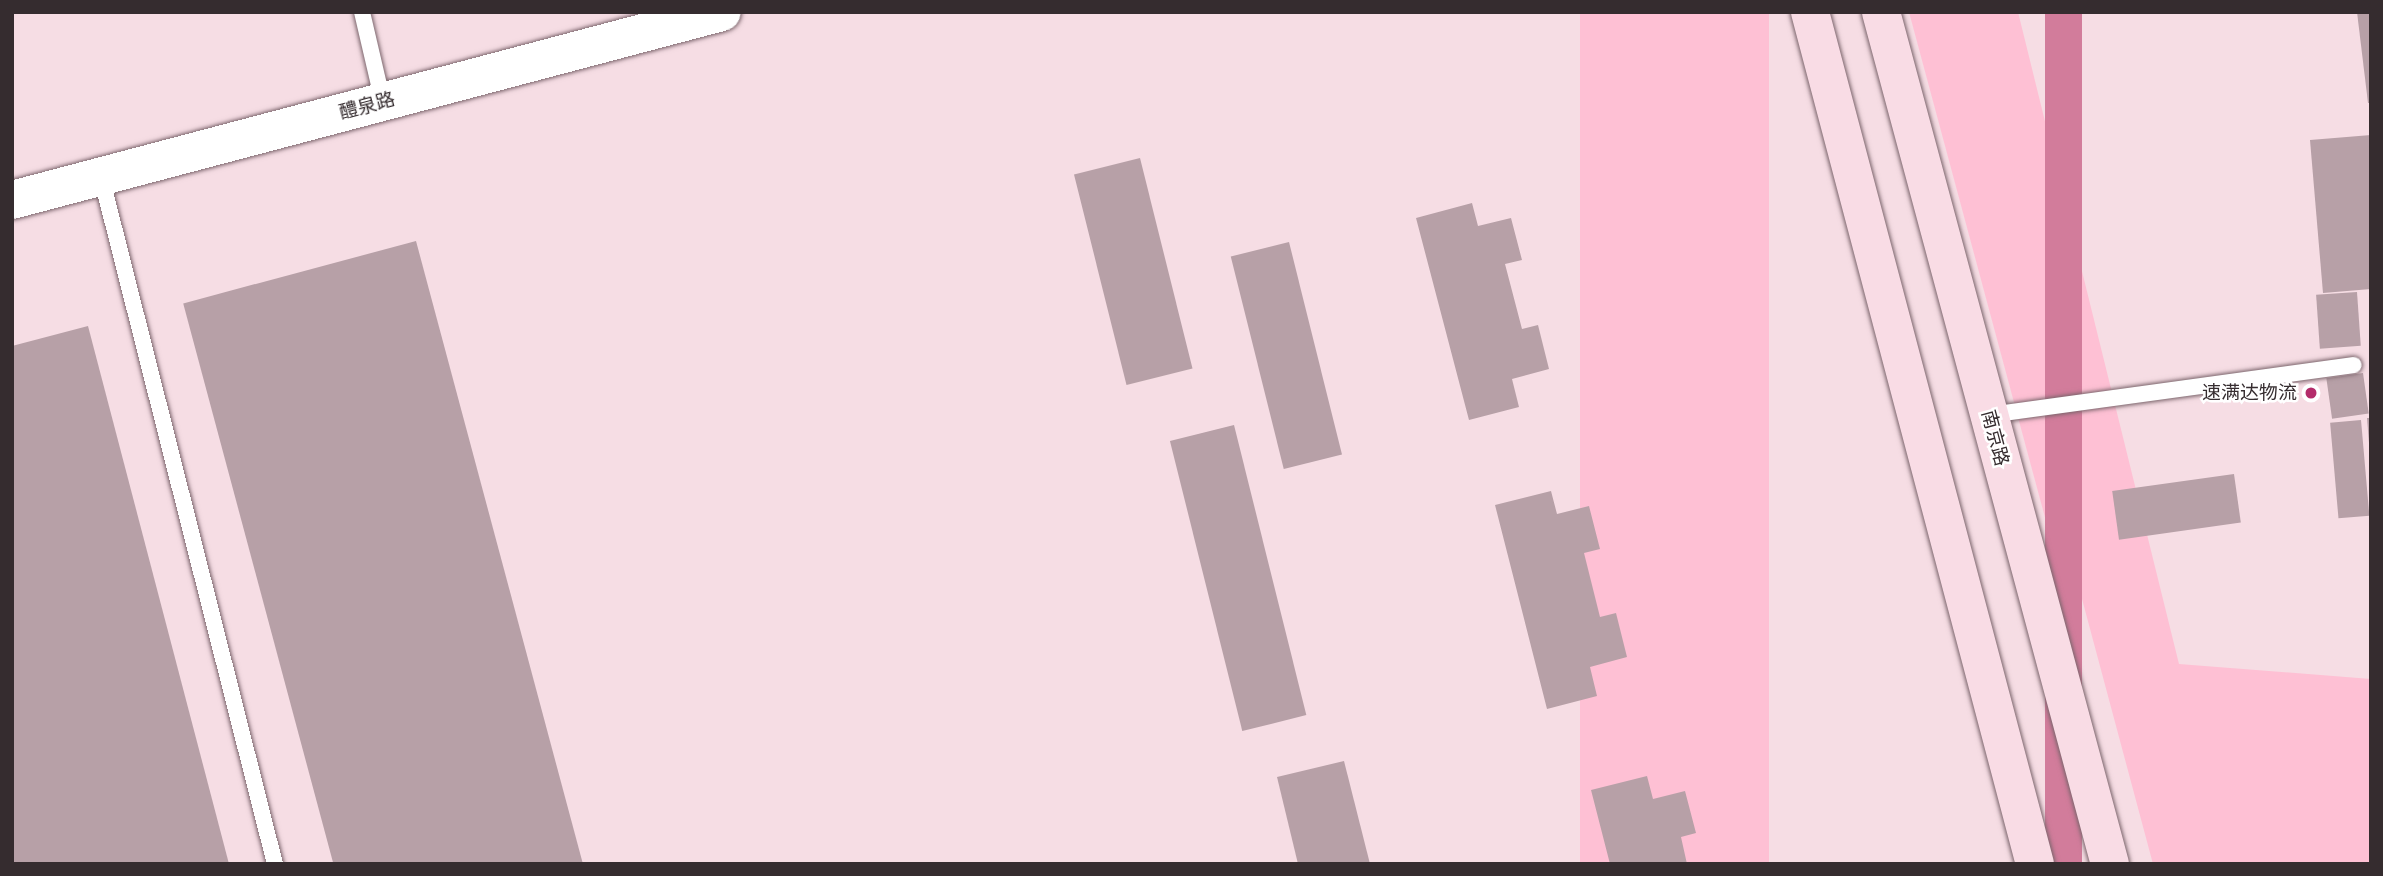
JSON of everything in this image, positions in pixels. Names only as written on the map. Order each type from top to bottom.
[{"type":"main road","points":[[1810,12],[2035,864]]},
{"type":"main road","name":"南京路","points":[[1881,12],[2110,864]]},
{"type":"street","name":"醴泉路","points":[[12,200],[722,12]]},
{"type":"lane","points":[[362,12],[383,102]]},
{"type":"lane","points":[[101,176],[275,864]]},
{"type":"lane","points":[[1989,415],[2354,365]]},
{"type":"shaded area","points":[[1580,12],[1769,12],[1769,864],[1580,864]]},
{"type":"shaded area","points":[[1909,12],[2018,12],[2179,664],[2371,679],[2371,864],[2153,864],[2078,584],[2061,577]]},
{"type":"shaded area","points":[[2045,12],[2082,12],[2082,864],[2045,864]]},
{"type":"building","points":[[2357,12],[2371,12],[2371,103],[2368,103]]},
{"type":"building","points":[[2371,135],[2371,289],[2323,293],[2310,140]]},
{"type":"building","points":[[1140,158],[1192,369],[1127,385],[1074,174]]},
{"type":"building","points":[[1472,203],[1478,226],[1511,218],[1522,260],[1505,264],[1522,329],[1538,325],[1549,369],[1512,379],[1519,407],[1469,420],[1416,218]]},
{"type":"building","points":[[416,241],[583,863],[333,864],[183,303]]},
{"type":"building","points":[[1289,242],[1342,454],[1284,469],[1231,257]]},
{"type":"building","points":[[2357,292],[2361,346],[2320,349],[2316,295]]},
{"type":"building","points":[[88,326],[229,864],[12,864],[12,346]]},
{"type":"building","points":[[2363,373],[2369,414],[2332,419],[2326,378]]},
{"type":"building","points":[[2367,418],[2371,418],[2371,443],[2369,443]]},
{"type":"building","points":[[2361,420],[2369,516],[2338,518],[2330,423]]},
{"type":"building","points":[[1234,425],[1306,715],[1242,731],[1170,441]]},
{"type":"building","points":[[2234,474],[2241,523],[2119,540],[2112,491]]},
{"type":"building","points":[[1551,491],[1557,514],[1589,506],[1600,549],[1584,553],[1600,617],[1616,613],[1627,657],[1590,667],[1597,696],[1547,709],[1495,505]]},
{"type":"building","points":[[1344,761],[1370,864],[1298,864],[1277,777]]},
{"type":"building","points":[[1647,776],[1653,799],[1685,791],[1696,833],[1681,837],[1687,864],[1610,864],[1591,790]]},
{"type":"place","name":"速满达物流","points":[[2311,393]]}]
